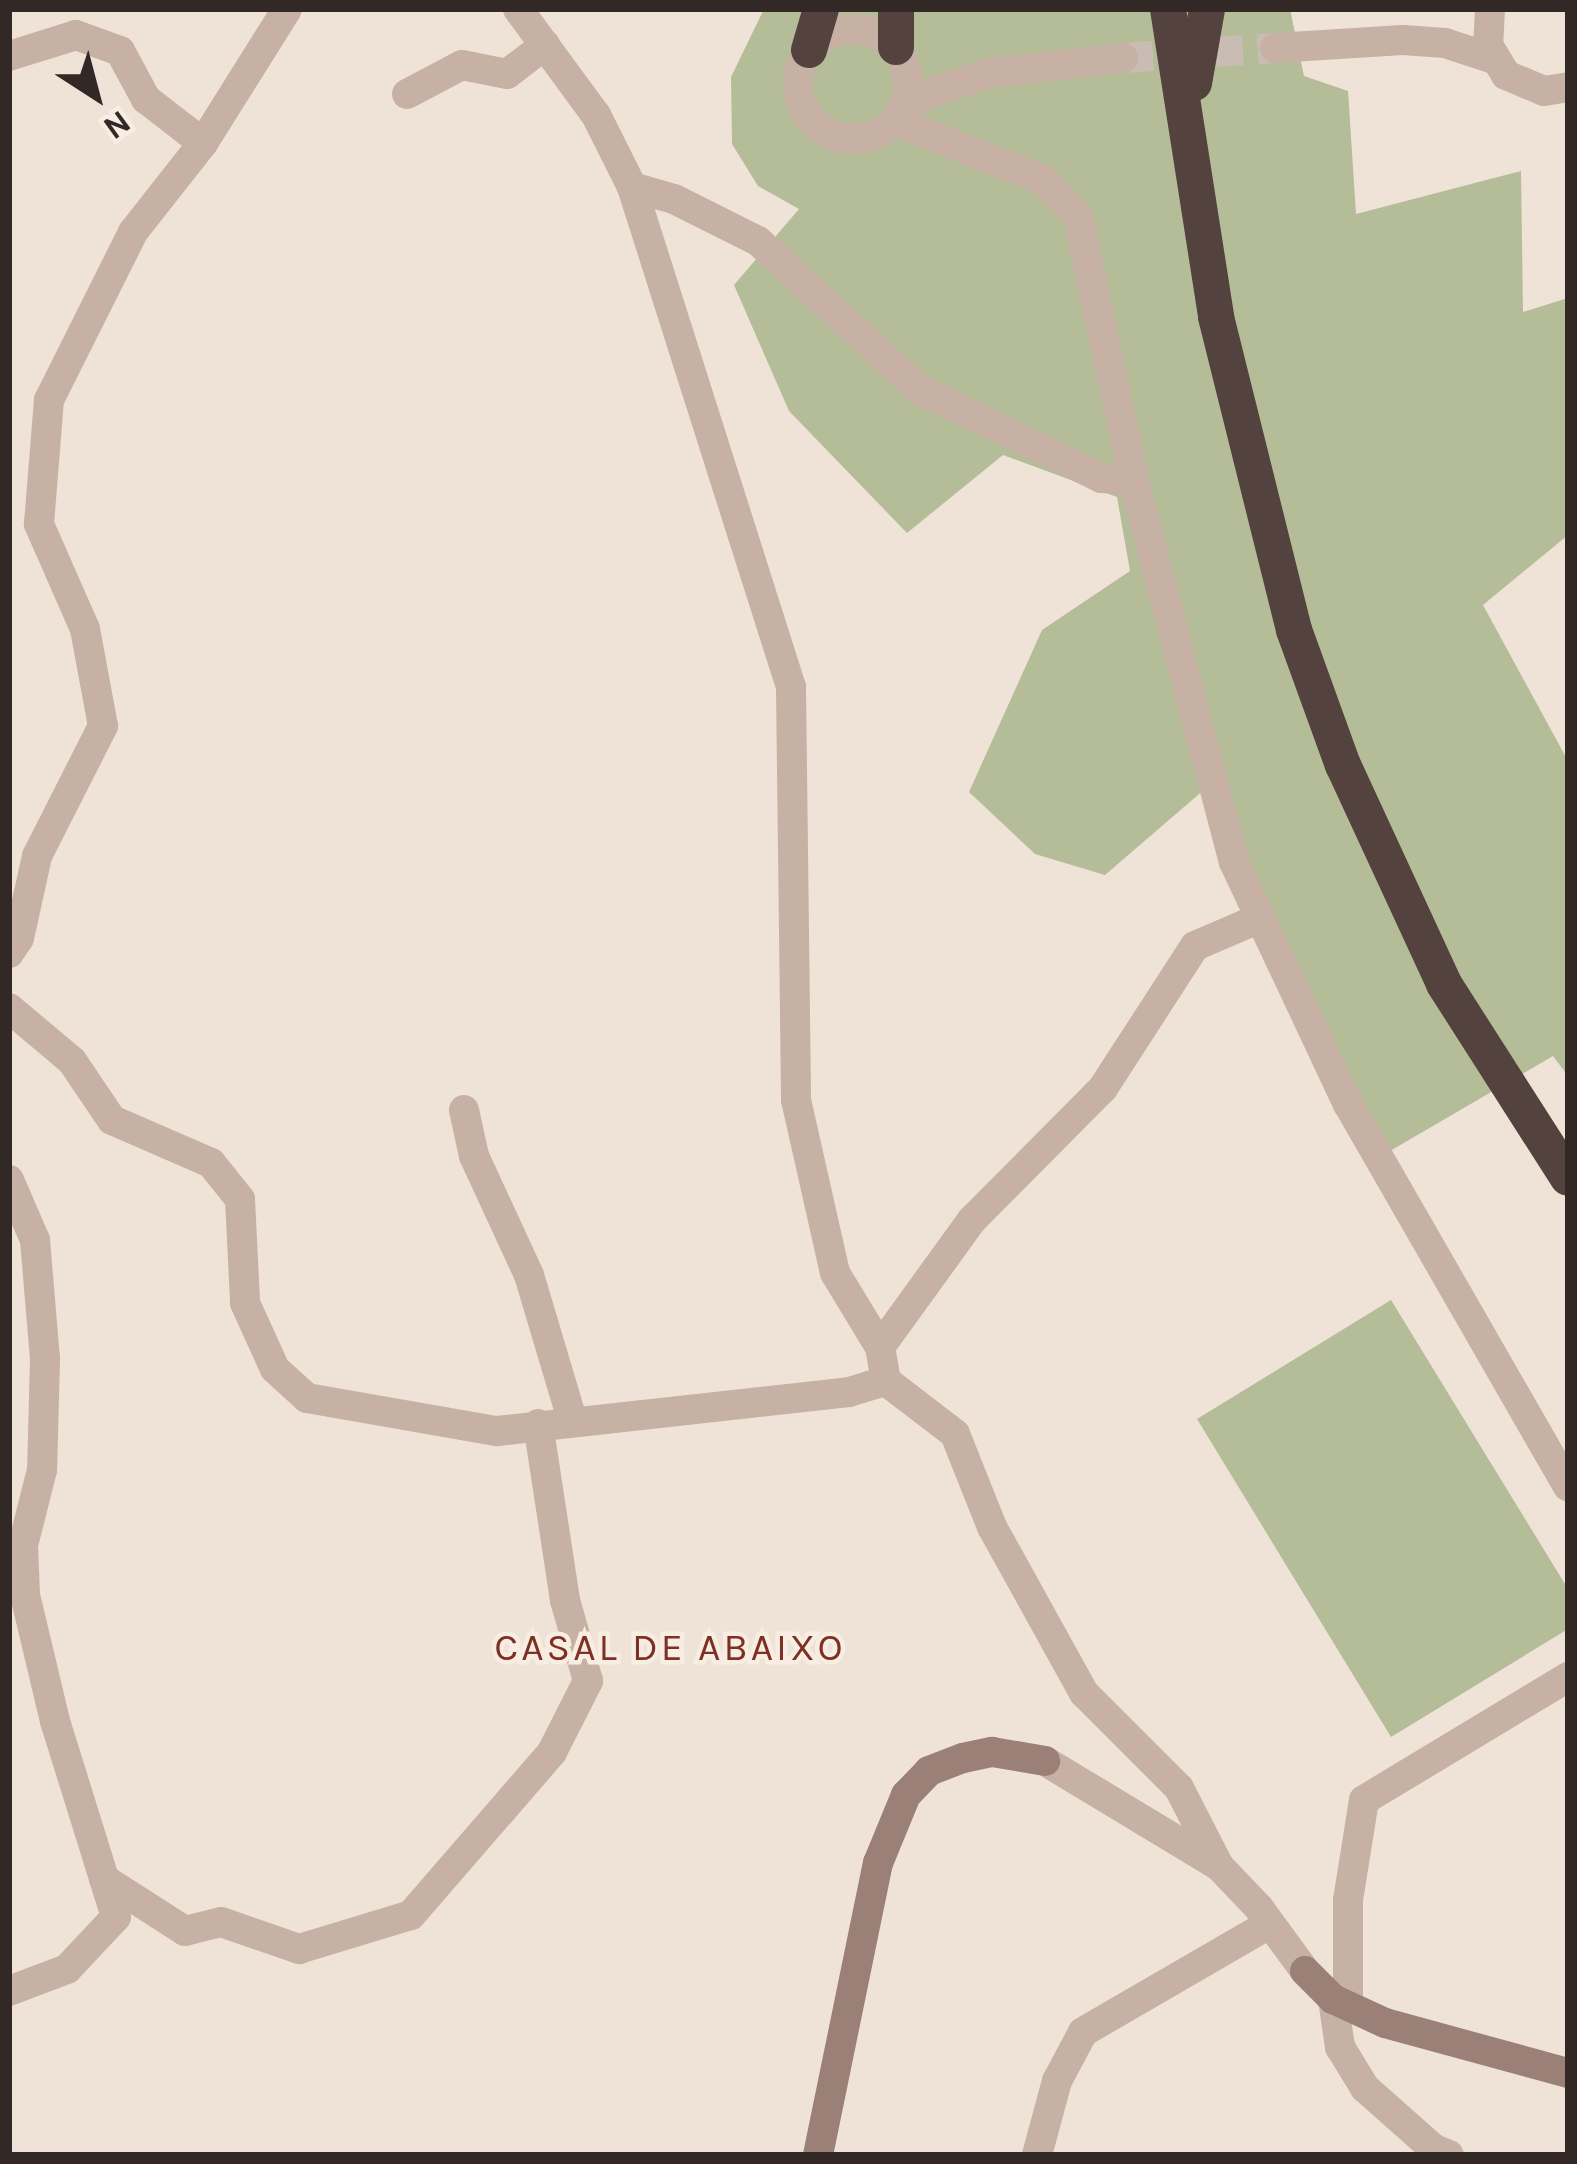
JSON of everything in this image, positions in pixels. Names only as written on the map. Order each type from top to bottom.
[{"type":"highway","points":[[809,50],[821,9]]},
{"type":"highway","points":[[896,9],[897,49]]},
{"type":"highway","points":[[1168,9],[1239,424],[1294,630],[1343,765],[1444,984],[1568,1178]]},
{"type":"highway","points":[[1193,9],[1199,205]]},
{"type":"highway","points":[[1194,83],[1207,9]]},
{"type":"street","points":[[9,953],[19,938],[37,856],[103,726],[85,629],[38,524],[49,400],[133,232],[203,143],[286,9]]},
{"type":"street","points":[[518,9],[596,115],[632,187],[790,687],[796,1100],[835,1273],[880,1346],[886,1381],[955,1434],[992,1527],[1084,1693],[1179,1788],[1219,1867],[1305,1972],[1340,2003],[1385,2023],[1568,2073]]},
{"type":"street","points":[[1403,40],[1486,9],[1494,59]]},
{"type":"street","points":[[989,73],[927,62],[870,31],[854,28],[837,31],[809,50],[797,85],[810,120],[824,131],[861,139],[927,94],[989,73],[1123,58]]},
{"type":"street","points":[[9,56],[76,35],[120,50],[146,99],[203,143]]},
{"type":"street","points":[[1275,48],[1403,40],[1445,43],[1494,59],[1524,86],[1568,87]]},
{"type":"street","points":[[407,94],[462,64],[507,74],[545,45]]},
{"type":"street","points":[[897,49],[908,81],[897,117]]},
{"type":"street","points":[[897,117],[1044,180],[1078,217],[1134,480],[1195,728],[1234,862],[1348,1105],[1568,1486]]},
{"type":"street","points":[[632,187],[674,199],[758,241],[920,390],[1101,478],[1134,480]]},
{"type":"street","points":[[880,1346],[972,1220],[1103,1088],[1195,946],[1260,918]]},
{"type":"street","points":[[9,1008],[72,1061],[112,1120],[211,1163],[240,1199],[245,1303],[274,1369],[307,1398],[497,1431],[572,1419],[849,1392],[886,1381]]},
{"type":"street","points":[[464,1110],[474,1156],[529,1275],[572,1419]]},
{"type":"street","points":[[9,1180],[35,1240],[46,1359],[42,1470],[23,1545],[25,1595],[55,1720],[116,1917],[67,1969],[9,1991]]},
{"type":"street","points":[[104,1879],[185,1931],[221,1922],[299,1948],[411,1915],[552,1752],[588,1681],[565,1600],[538,1424]]},
{"type":"street","points":[[1449,2155],[1434,2149],[1365,2088],[1340,2047],[1348,1900],[1364,1800],[1568,1676]]},
{"type":"street","points":[[818,2155],[878,1863],[906,1795],[928,1771],[992,1752],[1045,1761],[1219,1867]]},
{"type":"street","points":[[1037,2155],[1057,2081],[1083,2032],[1269,1924]]},
{"type":"green space","points":[[764,9],[1290,9],[1304,76],[1348,91],[1356,214],[1521,171],[1523,312],[1568,298],[1568,535],[1483,605],[1568,761],[1568,1076],[1553,1056],[1390,1151],[1352,1091],[1243,857],[1220,776],[1105,875],[1035,854],[969,792],[1042,630],[1130,571],[1117,497],[1003,455],[907,533],[789,411],[734,285],[799,209],[758,186],[732,144],[731,77]]},
{"type":"green space","points":[[1391,1300],[1568,1589],[1568,1629],[1391,1737],[1197,1419]]},
{"type":"tunnel","points":[[1123,58],[1275,48]]},
{"type":"district","name":"CASAL DE ABAIXO","points":[[670,1647]]}]
